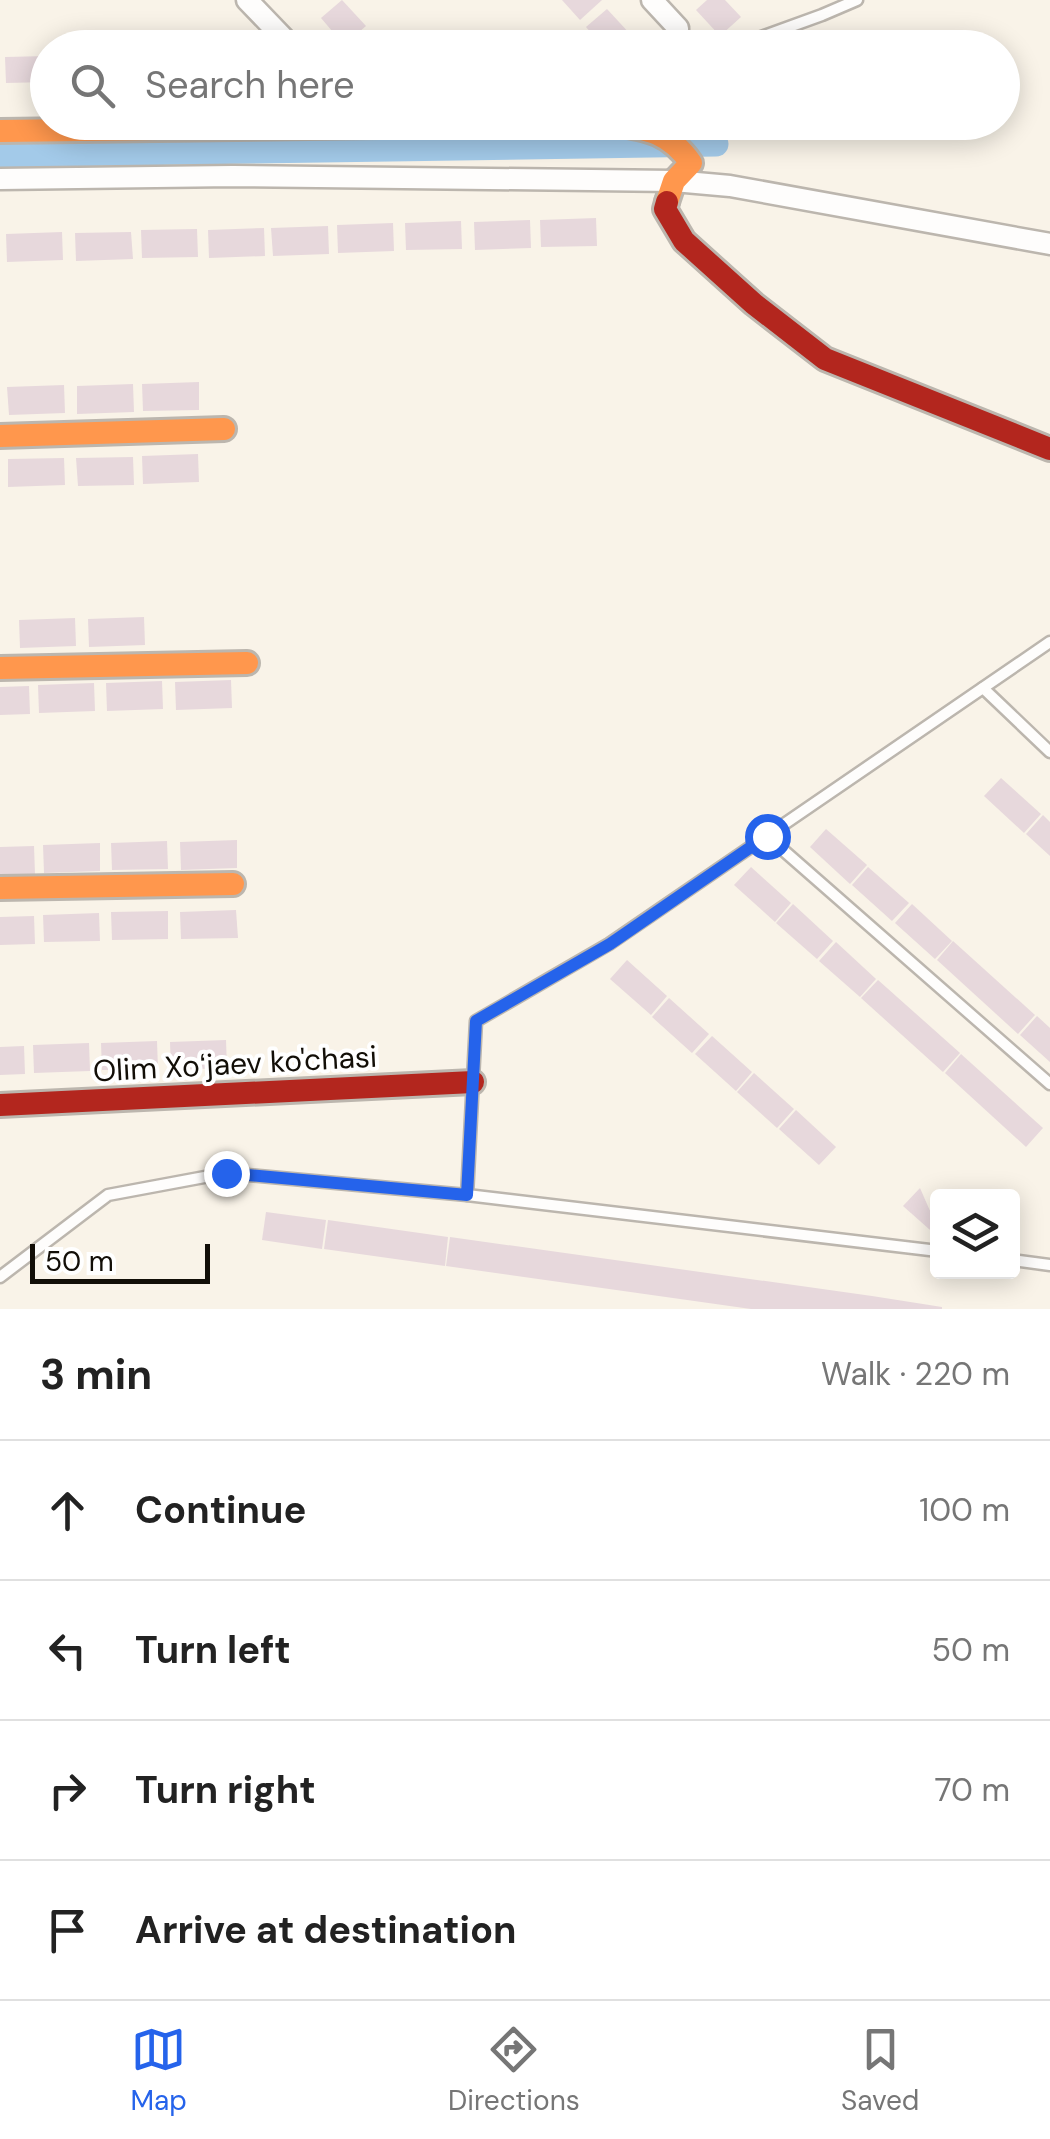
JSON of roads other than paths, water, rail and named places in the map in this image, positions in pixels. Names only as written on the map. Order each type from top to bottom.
[{"type":"street","points":[[247,0],[276,30]]},
{"type":"street","points":[[652,0],[678,30]]},
{"type":"street","points":[[0,130],[30,130]]},
{"type":"street","points":[[672,140],[680,145],[691,163],[674,181],[665,209],[684,241],[754,304],[825,360],[1050,449]]},
{"type":"street","points":[[0,179],[233,176],[674,181],[730,186],[1050,244]]},
{"type":"street","points":[[0,436],[224,429]]},
{"type":"street","points":[[0,668],[247,663]]},
{"type":"street","points":[[0,888],[233,884]]},
{"type":"street","name":"Olim Xoʻjaev ko'chasi","points":[[0,1105],[473,1082]]},
{"type":"lane","points":[[781,30],[857,0]]},
{"type":"lane","points":[[467,1195],[476,1021],[610,944],[1050,642]]},
{"type":"lane","points":[[983,688],[1050,752]]},
{"type":"lane","points":[[767,836],[1050,1084]]},
{"type":"lane","points":[[0,1277],[108,1195],[226,1173],[467,1195],[930,1250]]},
{"type":"lane","points":[[1020,1261],[1050,1265]]},
{"type":"waterway","points":[[0,155],[716,144]]}]
